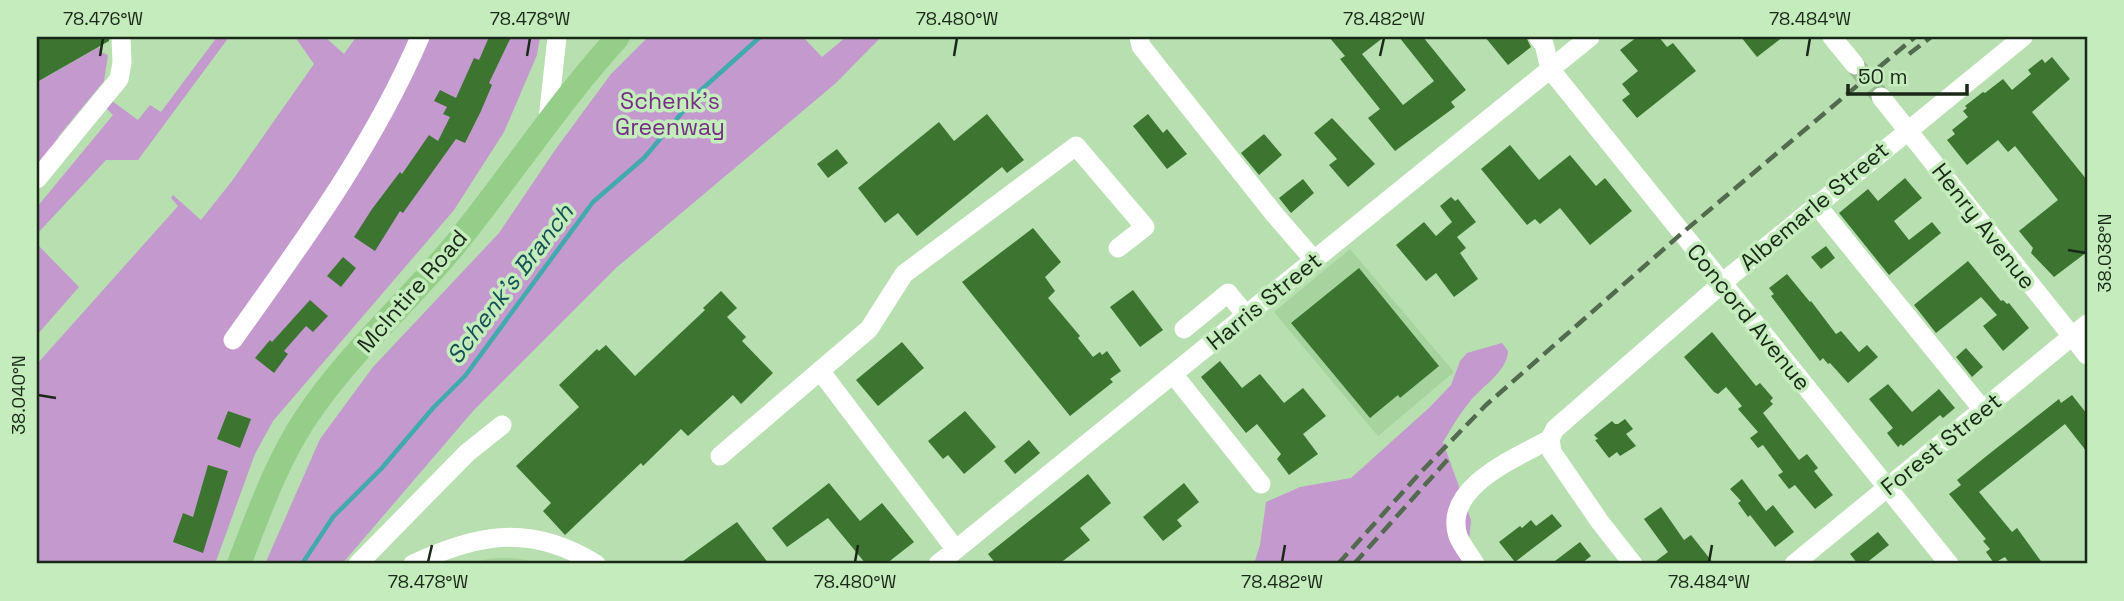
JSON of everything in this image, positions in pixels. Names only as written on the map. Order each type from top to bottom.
[{"type":"main road","name":"McIntire Road","points":[[239,564],[271,483],[304,420],[331,383],[462,235],[583,75],[618,37]]},
{"type":"street","points":[[37,178],[119,79],[122,63],[121,37]]},
{"type":"street","points":[[233,340],[334,197],[380,120],[420,37]]},
{"type":"street","points":[[548,120],[557,37]]},
{"type":"street","points":[[1139,37],[1141,46],[1314,260]]},
{"type":"street","name":"Concord Avenue","points":[[1538,37],[1544,44],[1550,69],[1949,564]]},
{"type":"street","name":"Harris Street","points":[[938,564],[1590,37]]},
{"type":"street","points":[[1832,37],[1855,65]]},
{"type":"street","name":"Albemarle Street","points":[[1550,439],[1555,429],[1721,283],[2023,37]]},
{"type":"street","name":"Henry Avenue","points":[[1881,97],[2080,330],[2087,355]]},
{"type":"street","points":[[720,456],[869,330],[904,274],[1076,146],[1145,227],[1118,248]]},
{"type":"street","points":[[1816,204],[1983,410]]},
{"type":"street","points":[[1184,329],[1228,293],[1246,315]]},
{"type":"street","name":"Forest Street","points":[[1794,564],[2080,330]]},
{"type":"street","points":[[821,372],[956,550]]},
{"type":"street","points":[[1173,374],[1261,484]]},
{"type":"street","points":[[358,564],[467,453],[502,425]]},
{"type":"street","points":[[1475,564],[1457,532],[1459,510],[1465,497],[1492,470],[1550,439],[1552,452],[1600,522],[1633,564]]},
{"type":"street","points":[[413,564],[465,542],[494,537],[532,539],[573,551],[596,564]]},
{"type":"shaded area","points":[[1350,249],[1454,372],[1378,436],[1274,312]]},
{"type":"shaded area","points":[[493,558],[515,558],[545,564],[466,564]]},
{"type":"green space","points":[[217,37],[229,37],[138,160],[106,160],[37,234],[37,207],[113,115],[107,109],[112,101],[138,120],[150,105],[161,112]]},
{"type":"green space","points":[[295,37],[325,37],[344,54],[356,37],[540,37],[537,55],[504,132],[454,210],[273,421],[255,454],[215,564],[37,564],[37,364],[178,206],[171,198],[173,195],[201,220],[232,181],[314,64]]},
{"type":"green space","name":"Schenk's Greenway","points":[[648,37],[803,37],[822,57],[846,37],[881,37],[836,83],[616,268],[474,410],[342,564],[265,564],[320,439],[373,367],[499,233],[611,74]]},
{"type":"green space","points":[[99,47],[108,55],[104,81],[58,137],[61,140],[37,168],[37,82]]},
{"type":"green space","points":[[37,244],[79,287],[37,335]]},
{"type":"green space","points":[[1502,343],[1508,351],[1503,366],[1464,409],[1443,442],[1471,520],[1467,564],[1254,564],[1260,545],[1266,502],[1300,487],[1351,478],[1451,385],[1460,361],[1467,353]]},
{"type":"building","points":[[37,37],[109,37],[109,41],[37,82]]},
{"type":"building","points":[[489,37],[511,37],[465,143],[456,139],[403,213],[400,211],[375,251],[354,237],[429,135],[438,141],[450,117],[443,114],[447,107],[434,101],[440,90],[456,98],[474,58],[479,60]]},
{"type":"building","points":[[1329,37],[1384,37],[1362,54],[1403,105],[1434,81],[1399,37],[1423,37],[1466,90],[1451,102],[1455,107],[1395,151],[1368,118],[1380,109],[1340,59],[1345,56]]},
{"type":"building","points":[[1485,37],[1526,37],[1531,47],[1508,65]]},
{"type":"building","points":[[1637,37],[1659,37],[1667,47],[1673,43],[1696,71],[1637,118],[1622,100],[1630,94],[1622,84],[1638,71],[1620,50]]},
{"type":"building","points":[[1741,37],[1783,37],[1757,57]]},
{"type":"building","points":[[2052,57],[2070,79],[2032,112],[2087,180],[2087,252],[2054,277],[2031,253],[2033,248],[2019,231],[2058,200],[2015,146],[2008,152],[1998,140],[1967,165],[1947,140],[1955,134],[1952,130],[1968,117],[1963,111],[1967,108],[1965,106],[2003,79],[2012,90],[2031,74],[2028,70],[2042,59],[2045,63]]},
{"type":"building","points":[[987,114],[1024,160],[1007,173],[1002,167],[917,236],[898,213],[885,223],[858,188],[939,122],[954,141]]},
{"type":"building","points":[[1148,114],[1163,133],[1167,129],[1187,154],[1167,169],[1133,126]]},
{"type":"building","points":[[1332,118],[1375,164],[1348,187],[1329,165],[1337,159],[1314,133]]},
{"type":"building","points":[[1264,134],[1282,155],[1259,175],[1241,153]]},
{"type":"building","points":[[1510,145],[1539,180],[1570,155],[1596,186],[1605,178],[1632,211],[1590,245],[1560,208],[1540,224],[1535,219],[1527,225],[1481,169]]},
{"type":"building","points":[[837,149],[848,163],[828,178],[817,164]]},
{"type":"building","points":[[1905,178],[1922,198],[1894,221],[1909,240],[1932,222],[1941,233],[1889,275],[1839,213],[1868,189],[1878,201]]},
{"type":"building","points":[[1303,179],[1314,193],[1291,213],[1279,198]]},
{"type":"building","points":[[1451,197],[1455,201],[1458,199],[1476,222],[1457,237],[1466,248],[1460,253],[1478,279],[1454,297],[1436,273],[1426,281],[1396,245],[1424,222],[1436,236],[1452,222],[1440,206]]},
{"type":"building","points":[[1033,228],[1061,262],[1045,277],[1055,291],[1048,298],[1080,336],[1078,338],[1093,357],[1107,351],[1121,371],[1110,379],[1113,382],[1070,416],[962,282]]},
{"type":"building","points":[[1826,246],[1835,258],[1821,269],[1811,257]]},
{"type":"building","points":[[343,257],[356,268],[341,287],[327,276]]},
{"type":"building","points":[[1968,261],[2001,301],[2009,303],[2029,328],[2003,351],[1983,326],[1997,315],[1981,297],[1936,333],[1914,305]]},
{"type":"building","points":[[1359,268],[1439,366],[1370,418],[1291,323]]},
{"type":"building","points":[[1787,274],[1836,334],[1841,331],[1859,352],[1867,345],[1878,357],[1848,383],[1830,363],[1823,358],[1820,361],[1771,296],[1774,294],[1769,288]]},
{"type":"building","points":[[1133,290],[1163,330],[1140,347],[1110,307]]},
{"type":"building","points":[[721,291],[737,308],[727,317],[746,337],[742,341],[773,373],[741,404],[733,395],[688,436],[681,429],[565,535],[543,511],[551,503],[516,466],[579,407],[559,385],[597,349],[599,351],[606,345],[635,376],[705,310],[703,308]]},
{"type":"building","points":[[310,300],[328,316],[313,332],[306,326],[284,351],[288,354],[274,373],[255,358]]},
{"type":"building","points":[[1712,332],[1756,386],[1760,383],[1773,398],[1770,401],[1773,404],[1763,413],[1799,460],[1807,454],[1818,468],[1814,471],[1833,495],[1815,509],[1795,485],[1789,489],[1778,475],[1783,472],[1763,445],[1758,448],[1750,438],[1758,432],[1738,409],[1742,406],[1726,387],[1718,394],[1714,392],[1684,357]]},
{"type":"building","points":[[902,342],[924,368],[878,406],[856,380]]},
{"type":"building","points":[[1966,348],[1983,367],[1972,377],[1956,357]]},
{"type":"building","points":[[1220,361],[1242,388],[1260,374],[1284,403],[1303,388],[1326,416],[1303,434],[1318,454],[1289,475],[1277,459],[1281,454],[1257,424],[1246,433],[1201,377]]},
{"type":"building","points":[[1888,384],[1912,412],[1939,389],[1955,408],[1943,418],[1940,415],[1903,446],[1901,444],[1898,447],[1887,433],[1893,428],[1869,399]]},
{"type":"building","points":[[2072,395],[2087,414],[2087,452],[2065,424],[1979,492],[2012,532],[2017,528],[2043,564],[2010,564],[2005,557],[1994,563],[1986,552],[1990,549],[1983,541],[1986,539],[1949,494],[1961,485],[1957,480],[1989,454],[2059,399],[2061,403]]},
{"type":"building","points":[[228,411],[251,419],[240,448],[217,439]]},
{"type":"building","points":[[965,411],[996,447],[964,474],[948,455],[943,459],[928,441]]},
{"type":"building","points":[[1625,419],[1633,429],[1626,434],[1636,446],[1620,456],[1617,452],[1609,458],[1594,435],[1612,421],[1618,424]]},
{"type":"building","points":[[1029,440],[1040,453],[1015,474],[1004,461]]},
{"type":"building","points":[[208,465],[228,471],[203,553],[173,542],[183,513],[193,517]]},
{"type":"building","points":[[1088,474],[1111,503],[1080,528],[1090,540],[1059,564],[996,564],[988,554]]},
{"type":"building","points":[[1742,479],[1766,511],[1773,505],[1794,532],[1775,547],[1750,515],[1748,517],[1738,503],[1741,501],[1730,489]]},
{"type":"building","points":[[829,483],[860,521],[882,503],[914,542],[886,564],[866,564],[828,518],[787,547],[772,528]]},
{"type":"building","points":[[1184,483],[1199,502],[1177,520],[1182,526],[1163,541],[1143,517]]},
{"type":"building","points":[[1661,507],[1684,540],[1691,535],[1714,564],[1652,564],[1668,552],[1644,519]]},
{"type":"building","points":[[1552,514],[1562,526],[1515,562],[1499,542],[1531,520],[1536,526]]},
{"type":"building","points":[[737,522],[769,564],[679,564],[716,537]]},
{"type":"building","points":[[1878,532],[1889,545],[1865,564],[1858,564],[1850,554]]},
{"type":"building","points":[[1580,542],[1591,556],[1581,564],[1551,564]]},
{"type":"waterway","name":"Schenk's Branch","points":[[302,564],[333,517],[381,469],[433,408],[465,376],[593,202],[644,158],[701,90],[760,37]]},
{"type":"tunnel","points":[[1855,65],[1881,97]]},
{"type":"railway","points":[[1338,564],[1486,405],[1681,234],[1915,37]]},
{"type":"railway","points":[[1909,54],[1931,37]]},
{"type":"railway","points":[[1354,564],[1449,458]]}]
